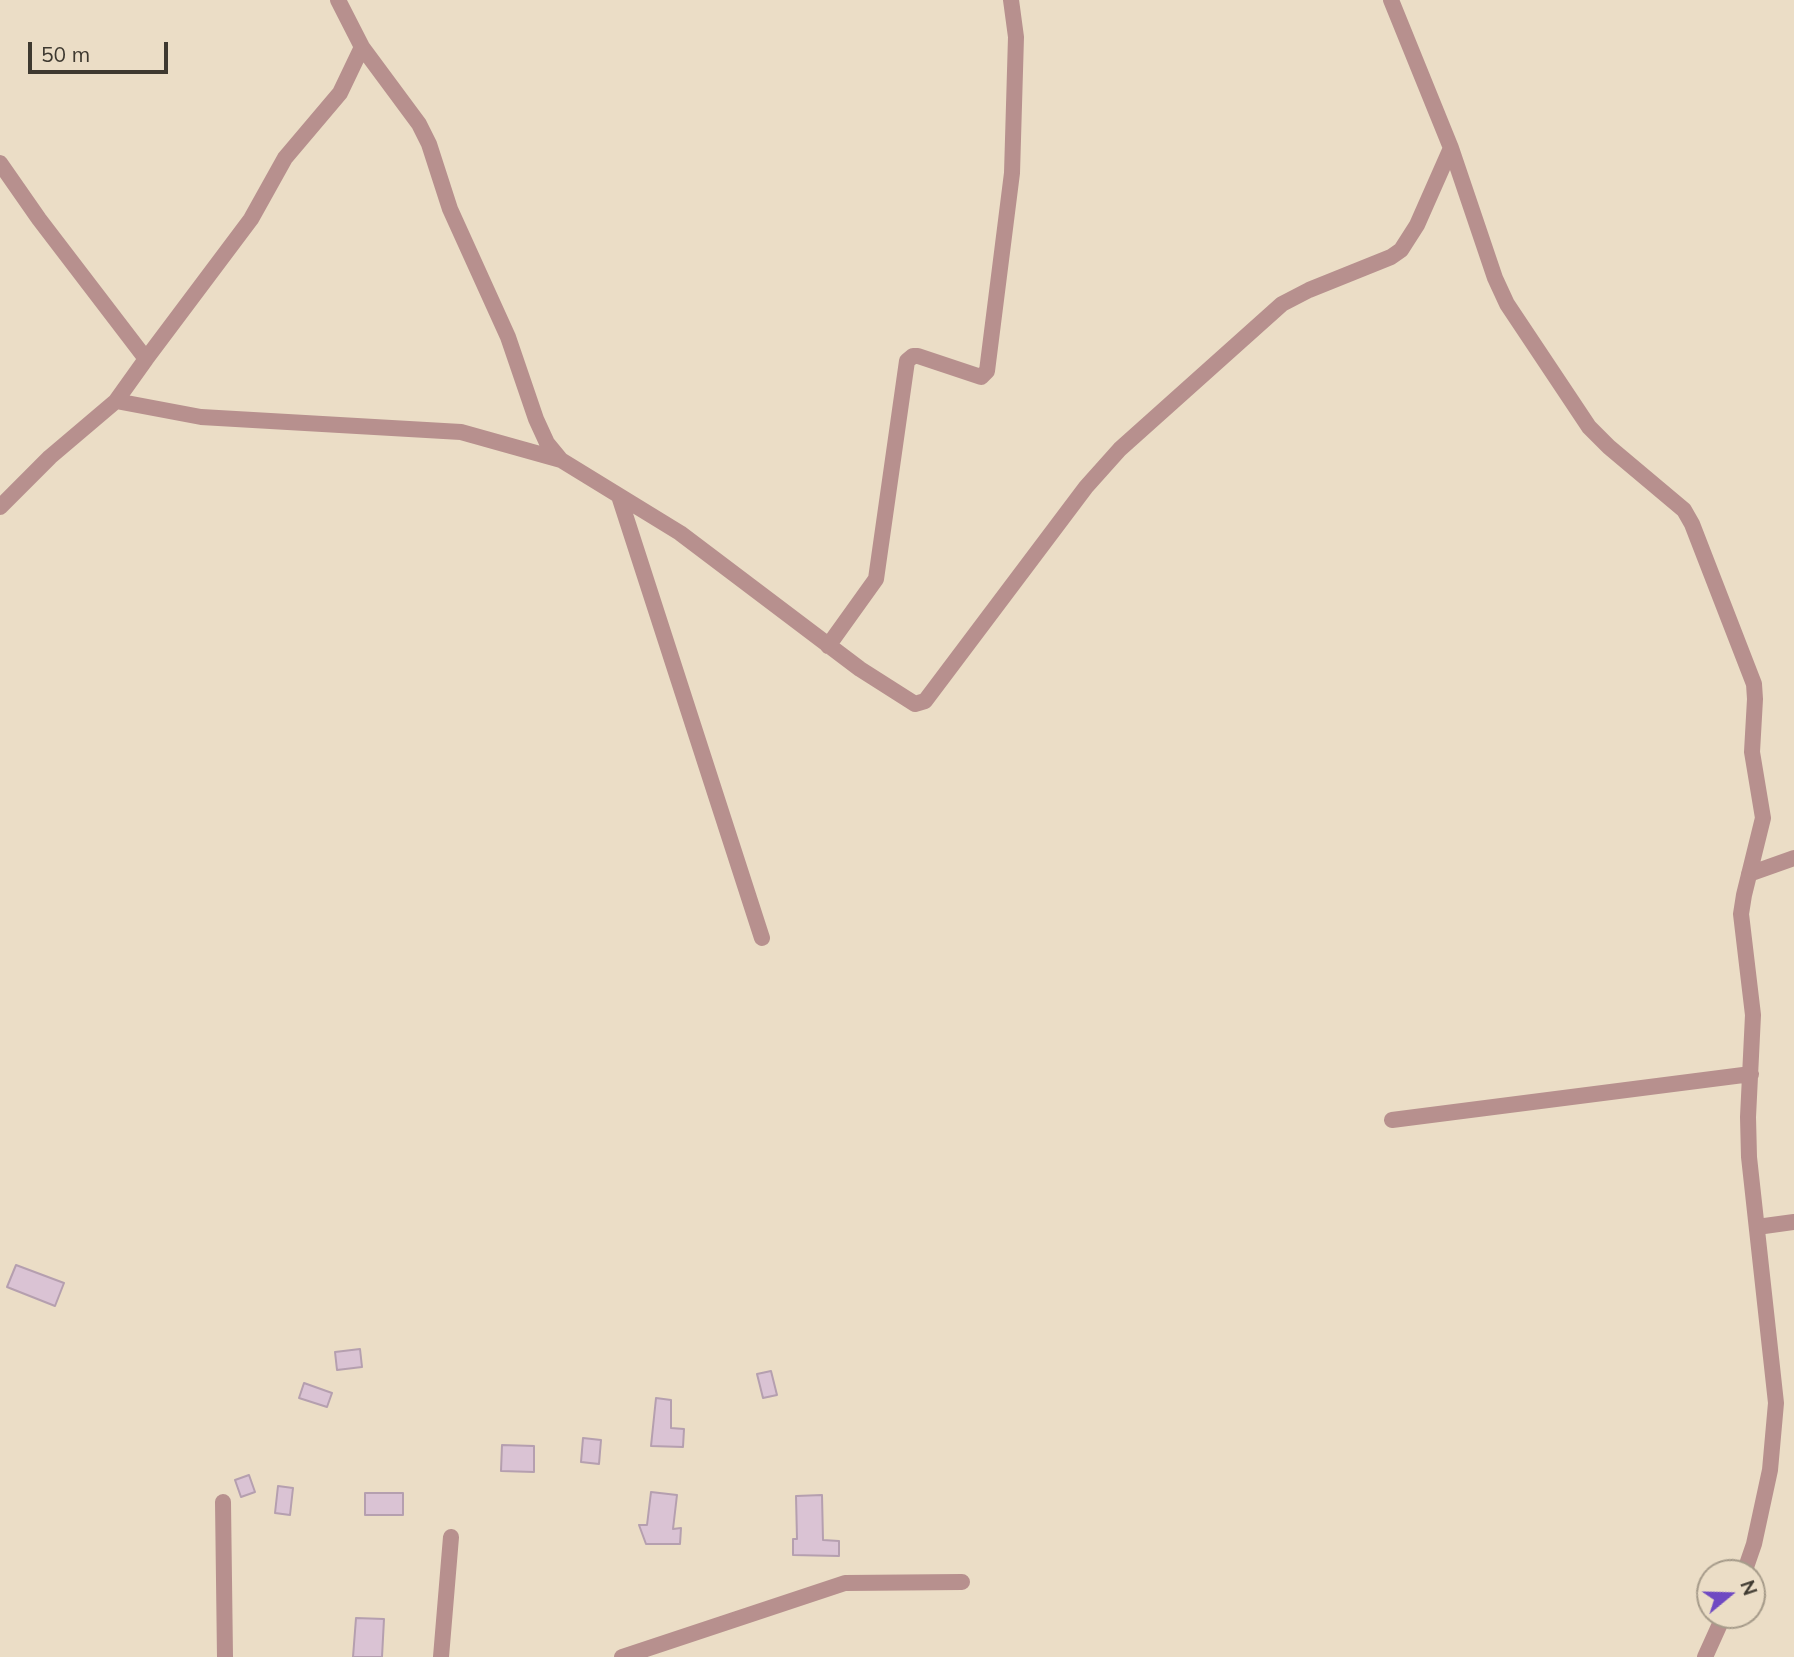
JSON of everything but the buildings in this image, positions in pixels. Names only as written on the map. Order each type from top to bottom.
[{"type":"street","points":[[338,0],[362,47],[419,124],[429,144],[450,209],[508,337],[536,419],[547,443],[561,460]]},
{"type":"street","points":[[828,646],[876,579],[907,361],[918,356],[981,377],[987,371],[1012,173],[1017,37],[1012,0]]},
{"type":"street","points":[[1391,0],[1451,148],[1495,278],[1507,304],[1589,428],[1684,510],[1692,524],[1754,684],[1752,752],[1763,818],[1741,914],[1753,1015],[1748,1117],[1749,1157],[1776,1403],[1770,1470],[1749,1559]]},
{"type":"street","points":[[0,507],[50,457],[116,401],[251,219],[285,158],[340,93],[362,47]]},
{"type":"street","points":[[116,401],[201,417],[461,432],[561,460],[699,545],[828,646],[915,704],[925,701],[1086,487],[1120,449],[1282,303],[1309,289],[1391,257],[1401,250],[1417,225],[1451,148]]},
{"type":"street","points":[[0,163],[39,219],[146,359]]},
{"type":"street","points":[[619,496],[762,938]]},
{"type":"street","points":[[1749,874],[1794,858]]},
{"type":"street","points":[[1392,1120],[1751,1074]]},
{"type":"street","points":[[1757,1227],[1794,1222]]},
{"type":"street","points":[[223,1502],[225,1657]]},
{"type":"street","points":[[441,1657],[451,1537]]},
{"type":"street","points":[[622,1657],[845,1583],[962,1582]]},
{"type":"street","points":[[1705,1657],[1718,1629]]}]
